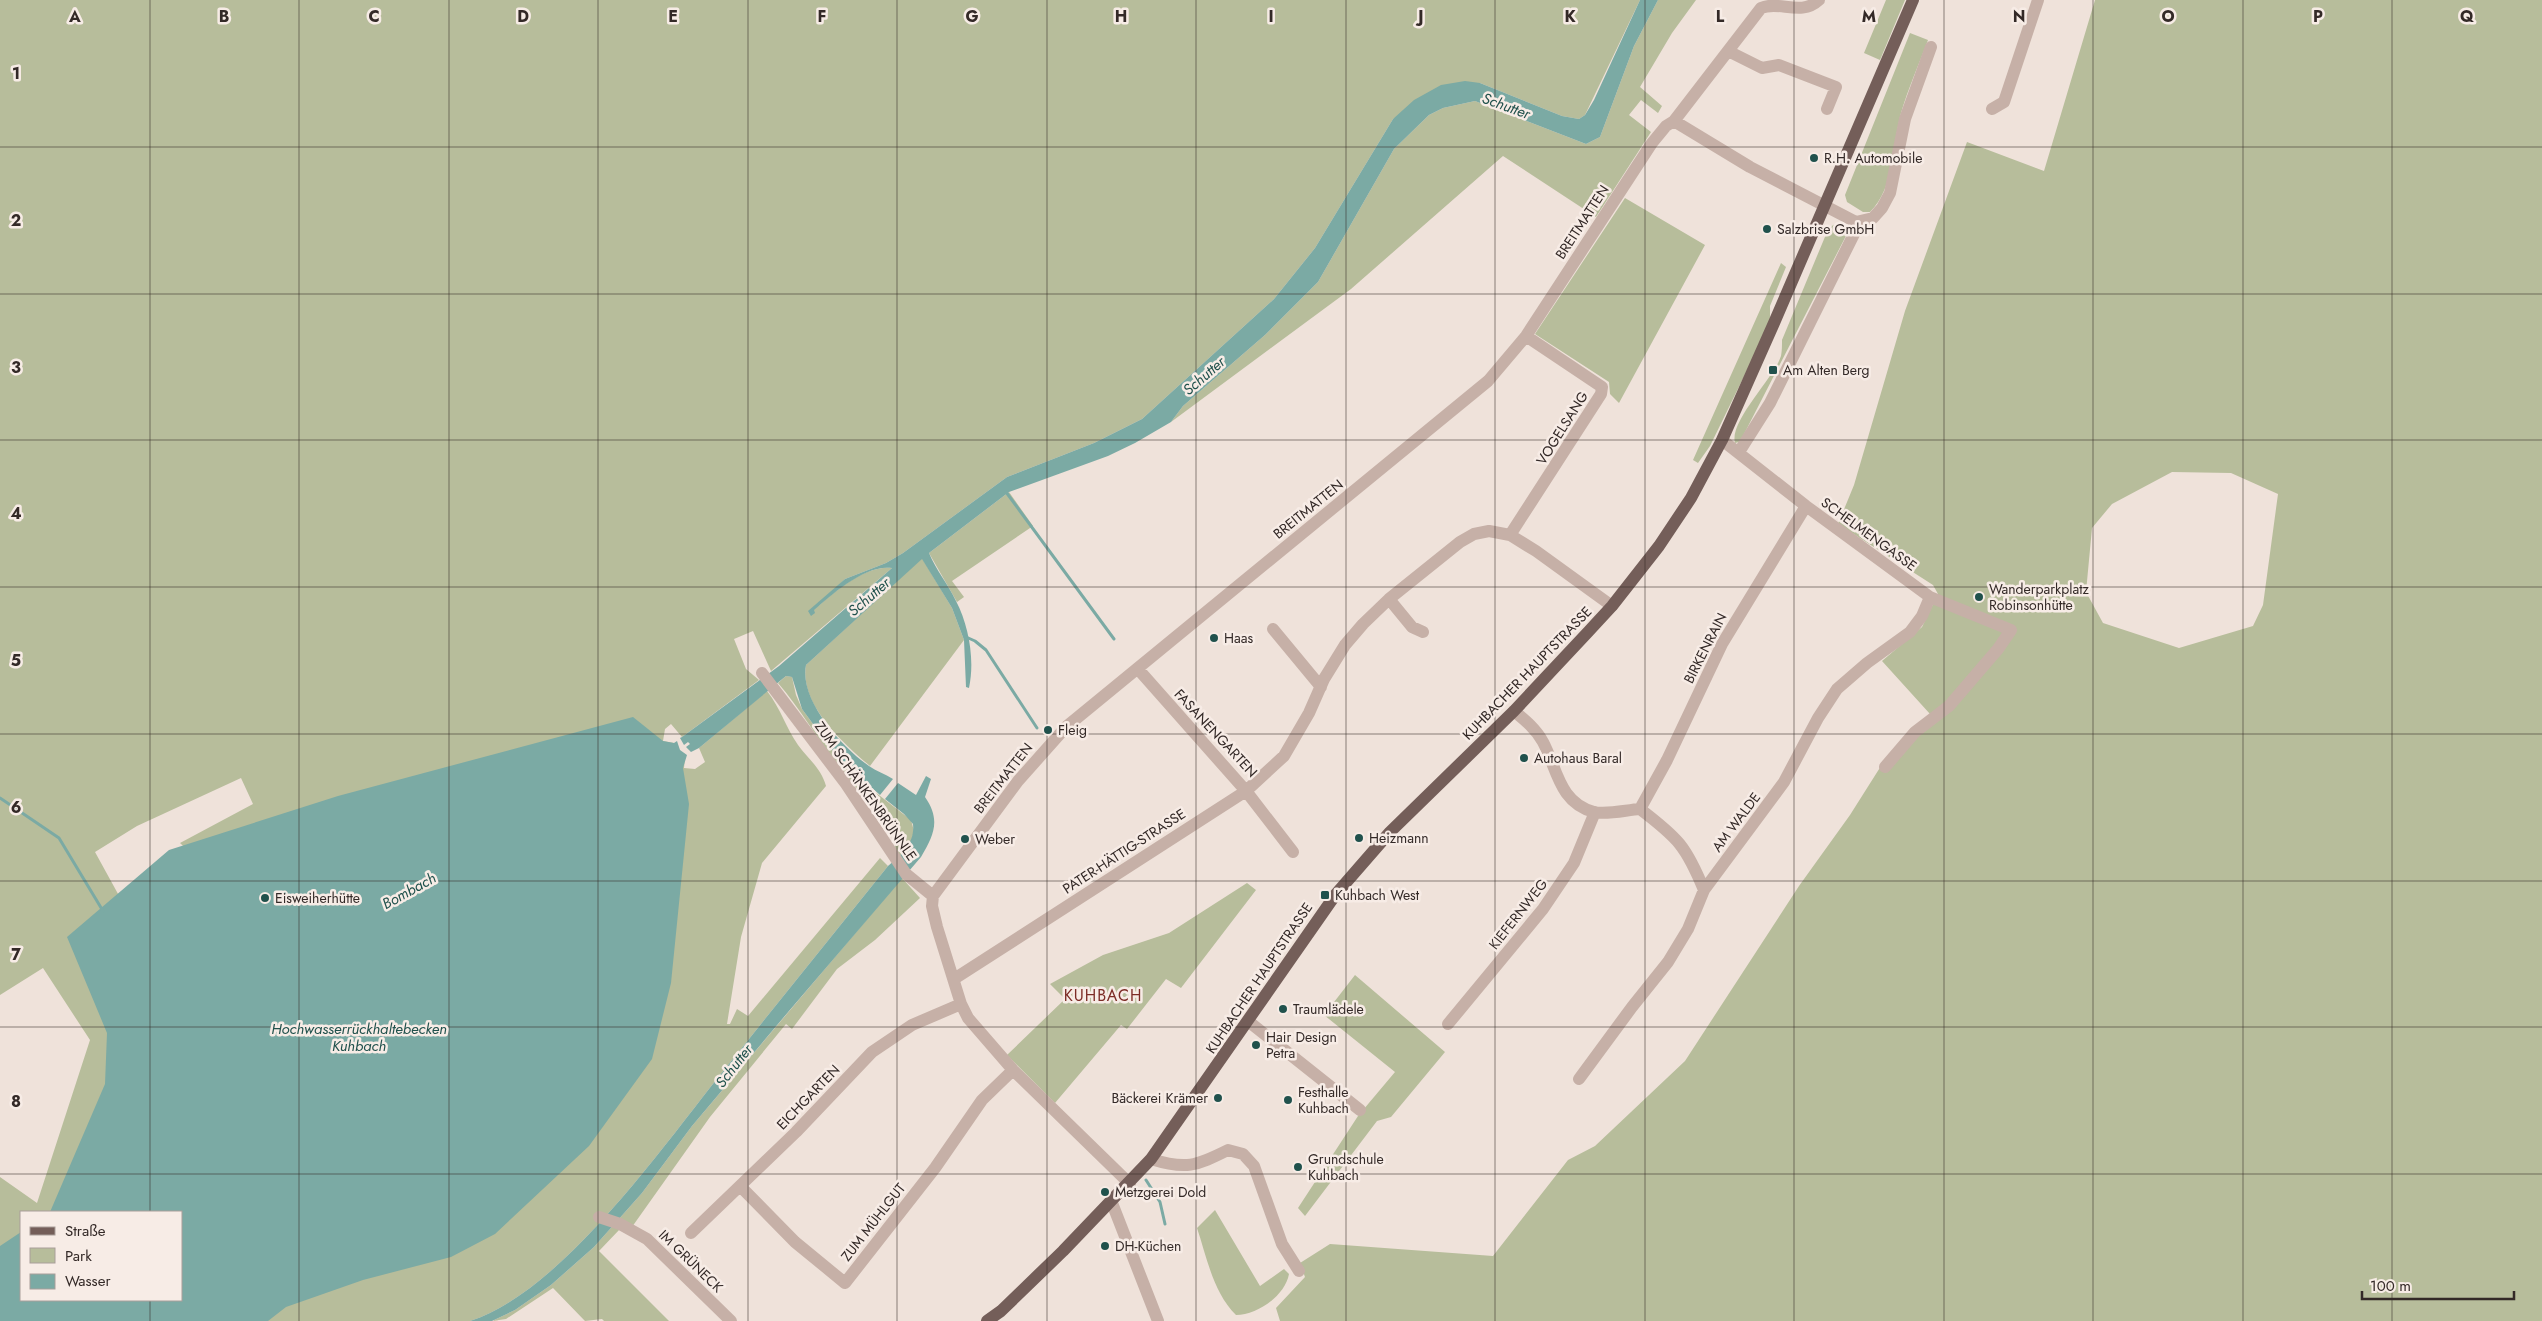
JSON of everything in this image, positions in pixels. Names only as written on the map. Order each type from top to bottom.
[{"type":"main road","name":"KUHBACHER HAUPTSTRASSE","points":[[987,1321],[1001,1311],[1130,1184],[1151,1159],[1336,894],[1390,832],[1514,710],[1612,606],[1673,526],[1698,486],[1722,440],[1912,0]]},
{"type":"street","name":"BREITMATTEN","points":[[932,896],[1018,781],[1066,727],[1138,669],[1166,643],[1488,381],[1526,336],[1652,143],[1666,126],[1674,121],[1761,8],[1772,4],[1800,9],[1819,0]]},
{"type":"street","points":[[1992,110],[2004,102],[2038,0]]},
{"type":"street","points":[[1674,121],[1750,167],[1824,207],[1856,222],[1873,218],[1882,208],[1890,193],[1906,120],[1931,47]]},
{"type":"street","points":[[1728,51],[1762,68],[1779,65],[1836,87],[1828,110]]},
{"type":"street","points":[[1739,452],[1770,403],[1855,232],[1856,222]]},
{"type":"street","name":"VOGELSANG","points":[[1510,535],[1580,430],[1601,394],[1602,387],[1526,336]]},
{"type":"street","name":"SCHELMENGASSE","points":[[1722,440],[1806,506],[1930,597],[2011,630],[1998,650],[1949,706],[1915,732],[1885,767]]},
{"type":"street","name":"BIRKENRAIN","points":[[1640,809],[1667,760],[1722,644],[1806,506]]},
{"type":"street","name":"FASANENGARTEN","points":[[1138,669],[1246,791],[1284,756],[1345,645],[1389,599],[1460,542],[1474,534],[1489,531],[1510,535],[1536,551],[1612,606]]},
{"type":"street","name":"AM WALDE","points":[[1579,1079],[1668,962],[1688,929],[1704,890],[1784,782],[1818,718],[1837,689],[1866,663],[1910,632],[1922,616],[1930,597]]},
{"type":"street","points":[[1389,599],[1412,627],[1423,632]]},
{"type":"street","points":[[1273,629],[1321,687]]},
{"type":"street","name":"ZUM SCHÄNKENBRÜNNLE","points":[[762,673],[846,784],[893,857],[906,874],[932,896]]},
{"type":"street","points":[[1514,710],[1535,730],[1544,743],[1557,779],[1578,804],[1595,812],[1640,809],[1673,834],[1691,858],[1704,890]]},
{"type":"street","points":[[1246,791],[1293,852]]},
{"type":"street","name":"PATER-HÄTTIG-STRASSE","points":[[954,979],[1246,791]]},
{"type":"street","name":"KIEFERNWEG","points":[[1448,1024],[1543,909],[1574,863],[1595,812]]},
{"type":"street","points":[[932,896],[932,906],[961,1004],[968,1018],[1013,1070],[1130,1184]]},
{"type":"street","name":"EICHGARTEN","points":[[692,1233],[741,1187],[872,1052],[912,1025],[961,1004]]},
{"type":"street","points":[[1248,1022],[1360,1110]]},
{"type":"street","name":"ZUM MÜHLGUT","points":[[741,1187],[795,1242],[845,1283],[935,1168],[982,1100],[1013,1070]]},
{"type":"street","points":[[1151,1159],[1175,1166],[1201,1163],[1228,1150],[1243,1154],[1254,1166],[1282,1244],[1299,1271]]},
{"type":"street","points":[[1112,1202],[1158,1321]]},
{"type":"street","name":"IM GRÜNECK","points":[[600,1216],[620,1224],[647,1239],[731,1321]]},
{"type":"green space","points":[[0,0],[1640,0],[1585,115],[1579,119],[1562,116],[1480,83],[1393,119],[1315,248],[1274,299],[1142,419],[1094,443],[1007,477],[903,553],[886,563],[845,579],[814,610],[840,588],[860,575],[881,568],[892,568],[771,671],[753,631],[734,639],[746,669],[759,680],[682,737],[671,724],[665,729],[663,741],[674,743],[685,757],[684,768],[695,769],[705,762],[699,748],[767,691],[794,739],[818,769],[826,786],[762,863],[741,937],[727,1024],[730,1024],[737,1009],[748,1016],[880,858],[888,866],[669,1141],[607,1215],[574,1250],[539,1281],[504,1305],[470,1321],[242,1321],[182,1211],[20,1211],[20,1301],[0,1321],[0,1177],[37,1203],[90,1040],[43,968],[0,995]],"holes":[[[241,778],[253,804],[180,843],[233,893],[162,974],[95,852],[137,826]]]},
{"type":"green space","points":[[1658,0],[1696,0],[1672,33],[1640,87],[1662,106],[1658,113],[1641,100],[1629,115],[1651,132],[1596,217],[1503,156],[1351,289],[1171,422],[1183,406],[1265,335],[1318,282],[1394,149],[1429,115],[1443,108],[1475,101],[1586,144],[1600,137],[1634,46]]},
{"type":"green space","points":[[1886,0],[1905,0],[1880,60],[1864,53]]},
{"type":"green space","points":[[2095,0],[2542,0],[2542,1321],[1280,1321],[1276,1308],[1305,1277],[1300,1263],[1330,1244],[1493,1256],[1568,1160],[1595,1146],[1685,1061],[1799,886],[1850,815],[1881,766],[1930,714],[1882,661],[1922,627],[1938,594],[1933,585],[1838,524],[1854,485],[1905,311],[1967,142],[2044,171]],"holes":[[[2172,472],[2231,473],[2278,494],[2263,605],[2253,626],[2179,648],[2103,623],[2086,592],[2092,528],[2112,504]]]},
{"type":"green space","points":[[1910,33],[1928,40],[1901,113],[1884,191],[1870,212],[1863,212],[1847,202],[1845,195]]},
{"type":"green space","points":[[1625,198],[1705,245],[1619,403],[1610,394],[1609,382],[1535,334]]},
{"type":"green space","points":[[1838,224],[1849,230],[1743,436],[1739,442],[1735,443],[1735,434],[1739,423],[1781,356],[1782,340],[1827,232],[1833,225]]},
{"type":"green space","points":[[1781,263],[1786,267],[1770,306],[1770,323],[1710,446],[1698,463],[1693,460]]},
{"type":"green space","points":[[1009,492],[1033,526],[952,581],[964,597],[957,602],[929,553]]},
{"type":"green space","points":[[922,558],[952,608],[964,640],[870,766],[836,734],[816,708],[809,694],[806,680],[806,665]]},
{"type":"green space","points":[[786,676],[792,677],[796,695],[802,709],[838,758],[866,785],[911,820],[914,831],[911,842],[900,856],[894,848],[900,836],[899,828],[861,793],[840,768],[778,683]]},
{"type":"green space","points":[[902,878],[920,898],[875,940],[837,969],[792,1029],[786,1024],[710,1117],[627,1234],[620,1229],[599,1251],[669,1321],[604,1321],[602,1319],[585,1321],[553,1288],[506,1319],[492,1321],[515,1310],[551,1285],[594,1247],[642,1193],[692,1126]]},
{"type":"green space","points":[[1247,883],[1256,890],[1181,988],[1166,979],[1127,1029],[1121,1025],[1055,1103],[1007,1055],[1065,999],[1050,984],[1103,955],[1169,933]]},
{"type":"green space","points":[[1355,975],[1445,1052],[1391,1117],[1377,1121],[1305,1216],[1298,1208],[1358,1116],[1395,1072],[1324,1015]]},
{"type":"green space","points":[[1215,1210],[1260,1286],[1284,1269],[1289,1274],[1282,1290],[1276,1297],[1253,1312],[1236,1315],[1228,1306],[1216,1285],[1197,1228]]},
{"type":"water","name":"Schutter","points":[[1640,0],[1658,0],[1634,46],[1600,137],[1586,144],[1475,101],[1443,108],[1429,115],[1394,149],[1318,282],[1265,335],[1183,406],[1171,422],[1108,456],[1009,492],[929,553],[953,595],[964,621],[971,655],[969,688],[966,687],[964,640],[952,608],[922,559],[806,665],[809,693],[825,722],[858,758],[893,779],[880,795],[838,758],[802,709],[792,677],[786,676],[699,748],[691,752],[686,747],[690,744],[688,742],[684,745],[680,738],[779,666],[892,568],[882,568],[861,575],[830,596],[814,610],[815,613],[811,616],[808,611],[845,579],[886,563],[903,553],[1007,477],[1094,443],[1142,419],[1274,299],[1315,248],[1393,119],[1414,100],[1441,85],[1465,81],[1480,83],[1562,116],[1579,119],[1585,115],[1594,100]]},
{"type":"water","name":"Hochwasserrückhaltebecken Kuhbach","points":[[633,717],[663,741],[674,743],[677,741],[680,750],[687,755],[683,768],[689,804],[671,983],[652,1059],[589,1146],[495,1234],[451,1257],[363,1280],[286,1307],[268,1321],[0,1321],[0,1246],[20,1233],[20,1301],[182,1301],[182,1211],[50,1211],[105,1084],[107,1033],[67,937],[169,850],[338,796]]},
{"type":"water","name":"Schutter","points":[[926,776],[931,779],[925,797],[933,813],[934,827],[921,857],[692,1126],[642,1193],[594,1247],[551,1285],[515,1310],[492,1321],[470,1321],[504,1305],[539,1281],[574,1250],[639,1178],[888,866],[910,843],[913,824],[885,799],[898,783],[916,795]]},
{"type":"waterway","points":[[1006,492],[1114,639]]},
{"type":"waterway","points":[[966,637],[975,641],[986,650],[1037,728]]},
{"type":"waterway","name":"Bombach","points":[[0,798],[59,838],[103,911]]},
{"type":"waterway","points":[[1146,1180],[1160,1202],[1165,1224]]},
{"type":"place","name":"R.H. Automobile","points":[[1814,158]]},
{"type":"place","name":"Salzbrise GmbH","points":[[1767,229]]},
{"type":"place","name":"Am Alten Berg","points":[[1773,370]]},
{"type":"place","name":"Wanderparkplatz Robinsonhütte","points":[[1979,597]]},
{"type":"place","name":"Haas","points":[[1214,638]]},
{"type":"place","name":"Fleig","points":[[1048,730]]},
{"type":"place","name":"Autohaus Baral","points":[[1524,758]]},
{"type":"place","name":"Heizmann","points":[[1359,838]]},
{"type":"place","name":"Weber","points":[[965,839]]},
{"type":"place","name":"Kuhbach West","points":[[1325,895]]},
{"type":"place","name":"Eisweiherhütte","points":[[265,898]]},
{"type":"place","name":"Traumlädele","points":[[1283,1009]]},
{"type":"place","name":"Hair Design Petra","points":[[1256,1045]]},
{"type":"place","name":"Bäckerei Krämer","points":[[1218,1098]]},
{"type":"place","name":"Festhalle Kuhbach","points":[[1288,1100]]},
{"type":"place","name":"Grundschule Kuhbach","points":[[1298,1167]]},
{"type":"place","name":"Metzgerei Dold","points":[[1105,1192]]},
{"type":"place","name":"DH-Küchen","points":[[1105,1246]]},
{"type":"district","name":"KUHBACH","points":[[1103,995]]}]
